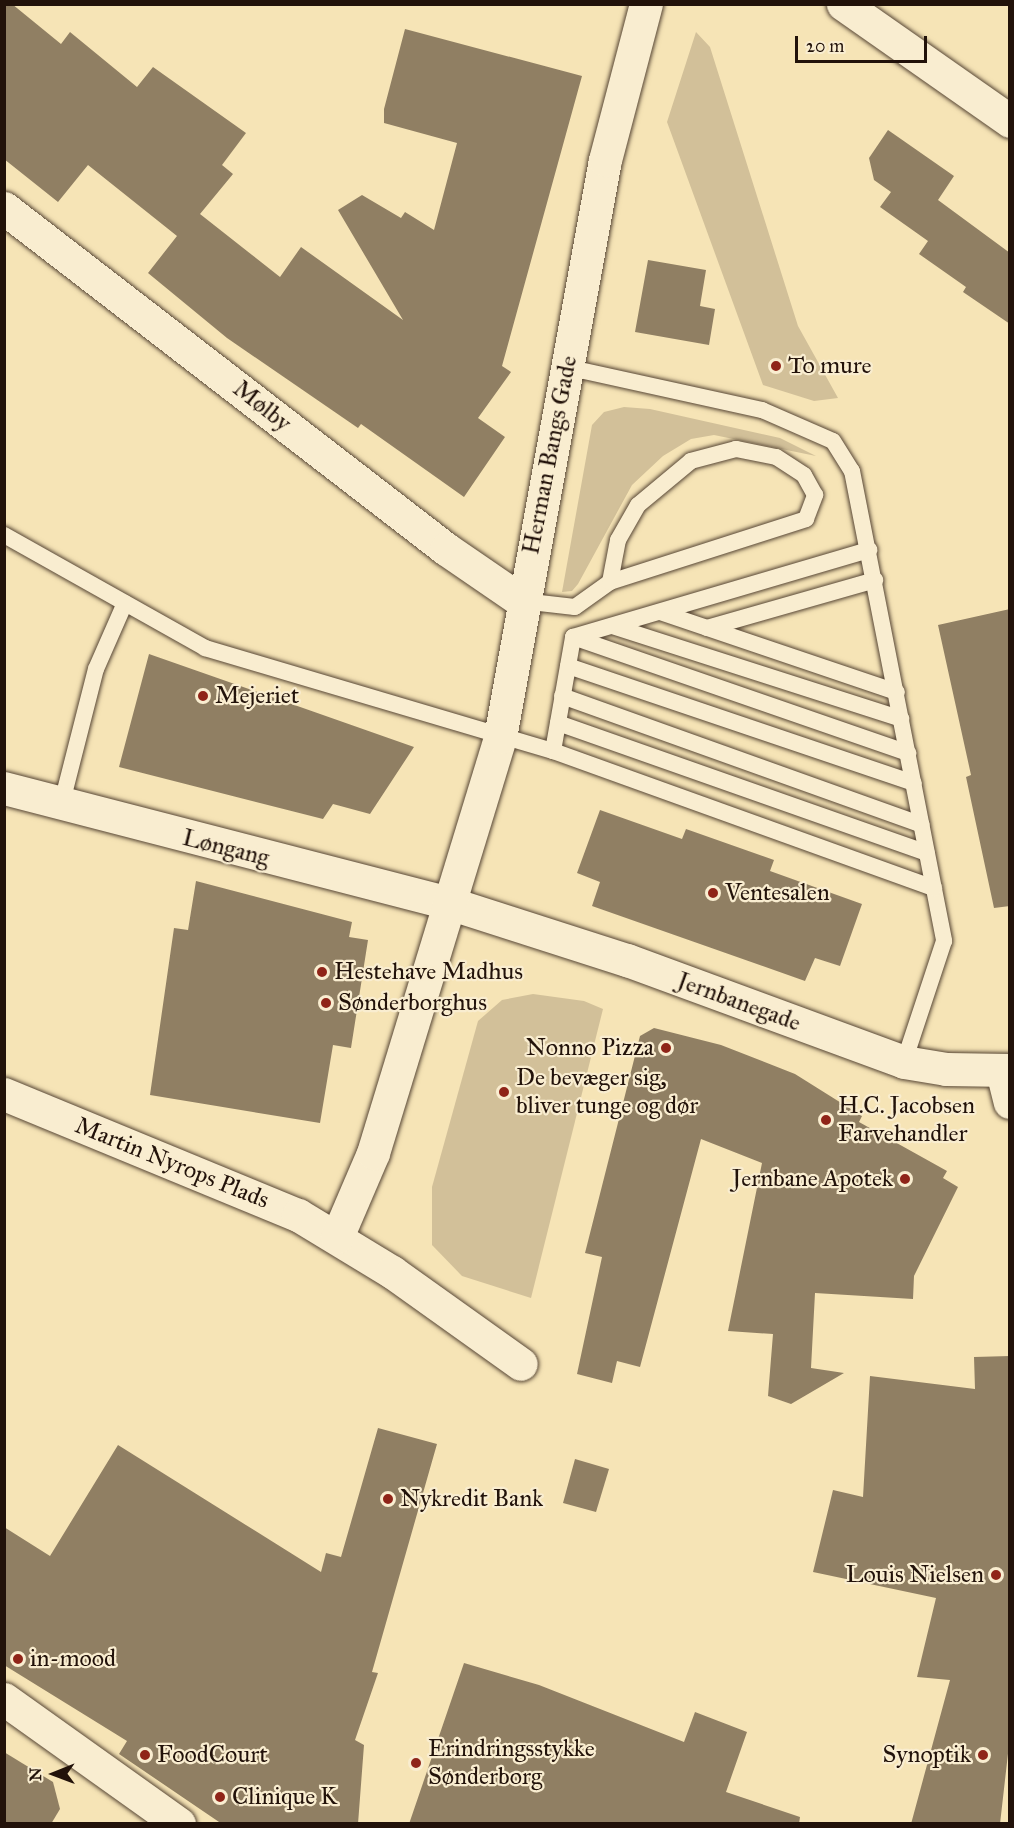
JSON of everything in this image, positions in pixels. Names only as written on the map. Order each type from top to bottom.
[{"type":"street","name":"Herman Bangs Gade","points":[[449,903],[500,737],[522,600],[604,160],[646,4]]},
{"type":"street","points":[[843,4],[1010,121]]},
{"type":"street","name":"Mølby","points":[[4,208],[446,549],[522,600]]},
{"type":"street","name":"Løngang","points":[[4,788],[61,806],[449,903]]},
{"type":"street","points":[[337,1237],[373,1153],[449,903]]},
{"type":"street","name":"Jernbanegade","points":[[449,903],[627,960],[904,1062],[1006,1070],[1010,1102]]},
{"type":"street","name":"Martin Nyrops Plads","points":[[4,1094],[298,1215],[337,1237],[521,1364]]},
{"type":"street","points":[[4,1700],[179,1824]]},
{"type":"lane","points":[[566,367],[762,410],[833,441],[852,471],[944,941],[904,1062]]},
{"type":"lane","points":[[522,600],[575,607],[610,582],[806,519],[815,495],[804,475],[776,457],[736,449],[691,461],[638,505],[618,540],[610,582]]},
{"type":"lane","points":[[4,535],[206,648],[553,752],[934,888]]},
{"type":"lane","points":[[573,637],[869,550]]},
{"type":"lane","points":[[707,628],[875,580]]},
{"type":"lane","points":[[61,806],[96,669],[125,603]]},
{"type":"lane","points":[[660,612],[897,692]]},
{"type":"lane","points":[[612,626],[901,719]]},
{"type":"lane","points":[[553,752],[573,637]]},
{"type":"lane","points":[[573,637],[908,753]]},
{"type":"lane","points":[[568,666],[914,783]]},
{"type":"lane","points":[[562,696],[922,825]]},
{"type":"lane","points":[[558,723],[927,853]]},
{"type":"shaded area","points":[[696,32],[710,47],[798,326],[838,398],[814,401],[763,385],[667,122]]},
{"type":"shaded area","points":[[624,407],[650,409],[780,438],[816,456],[714,435],[691,439],[663,456],[632,485],[578,584],[572,591],[562,592],[592,425],[604,412]]},
{"type":"shaded area","points":[[533,994],[584,1001],[603,1009],[531,1298],[462,1276],[432,1245],[432,1187],[478,1021],[502,1000]]},
{"type":"building","points":[[4,4],[12,4],[61,44],[70,32],[137,87],[153,67],[246,133],[222,165],[233,174],[200,214],[280,277],[301,247],[403,320],[338,210],[362,195],[401,218],[405,212],[434,230],[457,143],[384,123],[384,109],[405,29],[582,76],[502,366],[511,372],[478,418],[505,437],[464,497],[361,424],[358,428],[227,338],[148,273],[177,236],[88,165],[58,202],[4,159]]},
{"type":"building","points":[[888,130],[954,176],[938,200],[1010,253],[1010,324],[963,292],[966,287],[919,254],[928,241],[880,207],[891,192],[874,180],[869,158]]},
{"type":"building","points":[[648,260],[706,270],[700,306],[715,309],[709,345],[635,332]]},
{"type":"building","points":[[1010,609],[1010,906],[994,908],[966,777],[971,775],[938,625]]},
{"type":"building","name":"Mejeriet","points":[[149,654],[414,747],[370,814],[333,804],[323,819],[119,767]]},
{"type":"building","name":"Ventesalen","points":[[600,810],[682,839],[686,829],[774,860],[770,871],[862,904],[840,966],[815,958],[805,981],[592,906],[600,882],[577,873]]},
{"type":"building","name":"Sønderborghus","points":[[196,881],[352,922],[349,937],[368,940],[351,1048],[333,1045],[320,1123],[150,1095],[174,928],[188,930]]},
{"type":"building","points":[[654,1028],[721,1045],[795,1074],[862,1116],[859,1122],[947,1171],[943,1178],[958,1187],[914,1276],[913,1299],[815,1293],[811,1368],[844,1373],[791,1404],[768,1396],[773,1334],[728,1331],[762,1163],[701,1139],[640,1367],[617,1361],[612,1383],[577,1374],[602,1257],[585,1253],[640,1036]]},
{"type":"building","points":[[1010,1356],[1010,1736],[1000,1824],[911,1824],[950,1680],[917,1677],[936,1598],[813,1572],[833,1490],[863,1497],[870,1376],[975,1389],[974,1357]]},
{"type":"building","points":[[378,1428],[437,1444],[372,1672],[378,1673],[355,1740],[364,1745],[358,1824],[222,1824],[119,1754],[127,1741],[4,1665],[4,1527],[50,1556],[118,1445],[321,1572],[326,1553],[341,1557]]},
{"type":"building","points":[[575,1459],[609,1469],[596,1512],[563,1503]]},
{"type":"building","points":[[464,1663],[539,1685],[684,1742],[695,1712],[747,1732],[726,1792],[800,1817],[799,1824],[409,1824]]},
{"type":"building","points":[[4,1752],[53,1782],[60,1809],[51,1824],[4,1824]]},
{"type":"place","name":"To mure","points":[[776,366]]},
{"type":"place","name":"Mejeriet","points":[[203,696]]},
{"type":"place","name":"Ventesalen","points":[[713,893]]},
{"type":"place","name":"Hestehave Madhus","points":[[322,972]]},
{"type":"place","name":"Sønderborghus","points":[[326,1003]]},
{"type":"place","name":"Nonno Pizza","points":[[666,1048]]},
{"type":"place","name":"De bevæger sig, bliver tunge og dør","points":[[504,1092]]},
{"type":"place","name":"H.C. Jacobsen Farvehandler","points":[[826,1120]]},
{"type":"place","name":"Jernbane Apotek","points":[[905,1179]]},
{"type":"place","name":"Nykredit Bank","points":[[388,1499]]},
{"type":"place","name":"Louis Nielsen","points":[[996,1575]]},
{"type":"place","name":"in-mood","points":[[18,1659]]},
{"type":"place","name":"FoodCourt","points":[[145,1755]]},
{"type":"place","name":"Synoptik","points":[[983,1755]]},
{"type":"place","name":"Erindringsstykke Sønderborg","points":[[416,1763]]},
{"type":"place","name":"Clinique K","points":[[220,1797]]}]
